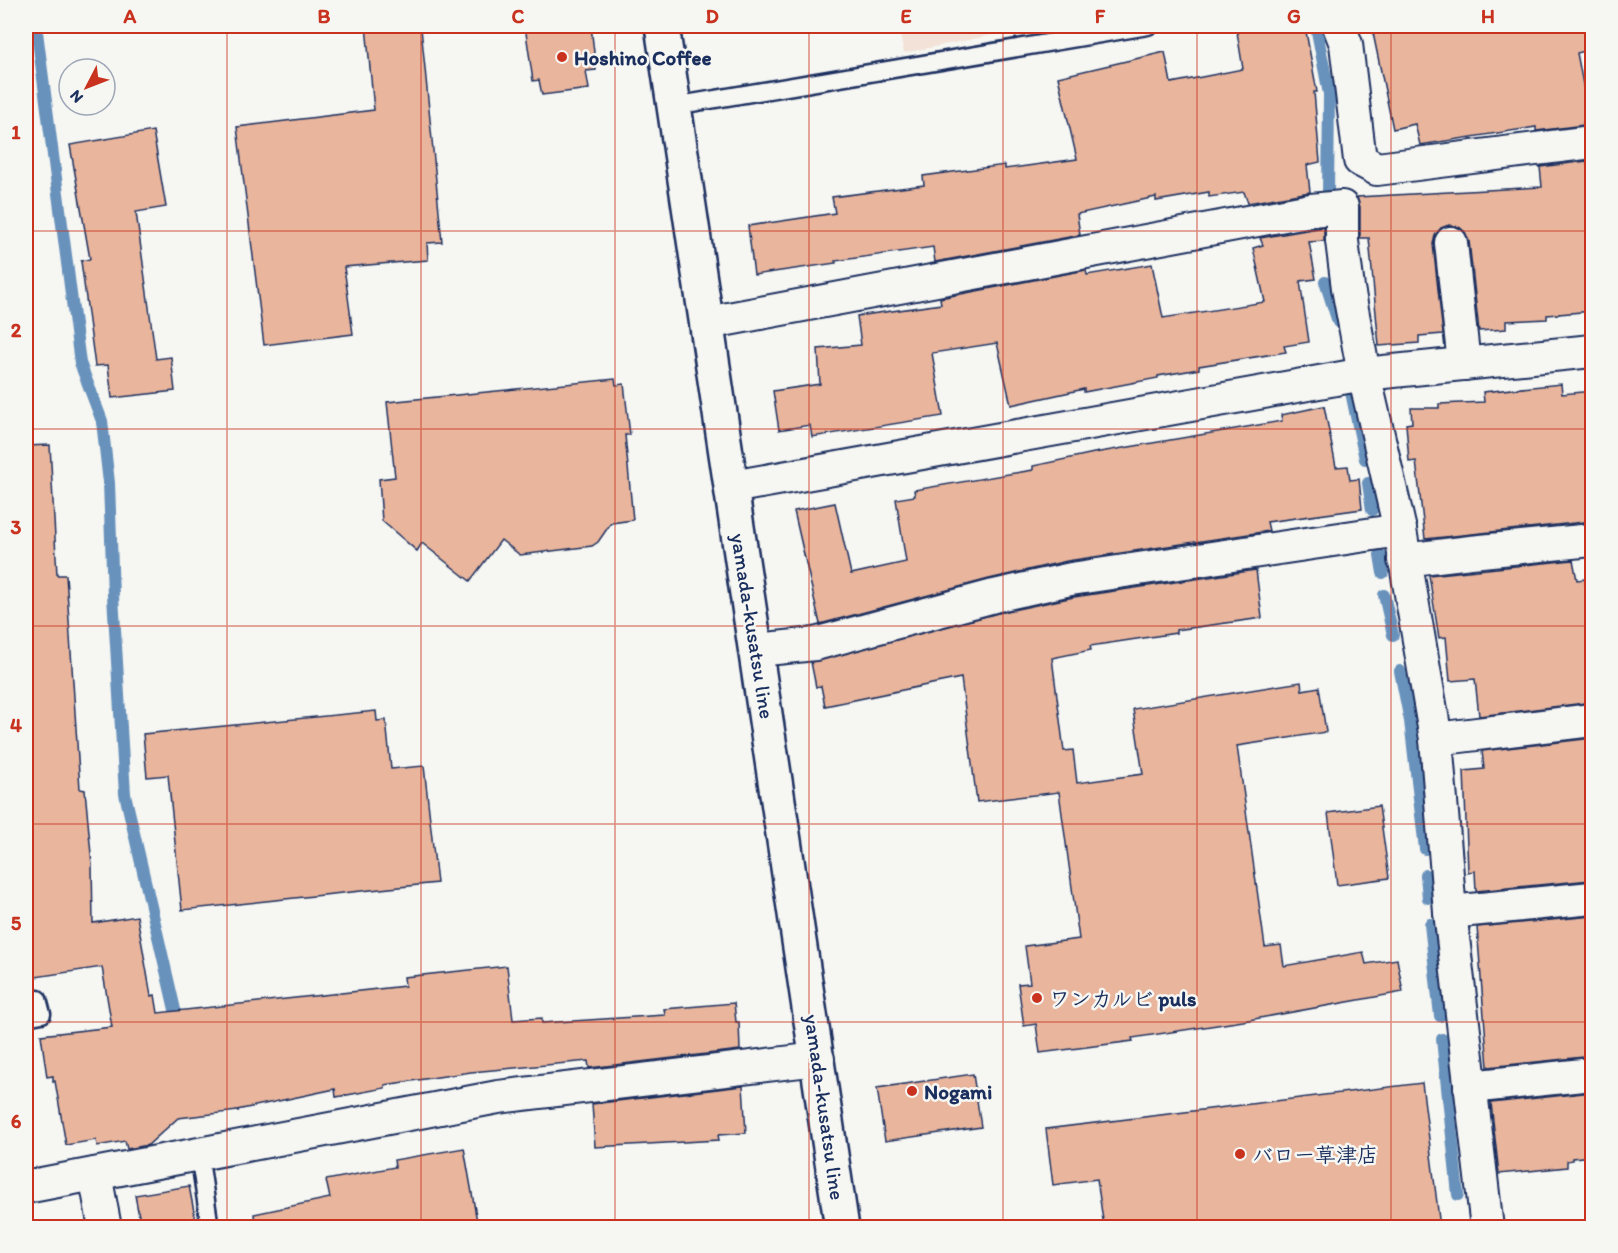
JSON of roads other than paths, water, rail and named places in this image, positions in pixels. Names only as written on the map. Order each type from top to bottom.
[{"type":"main road","name":"yamada-kusatsu line","points":[[662,26],[842,1227]]},
{"type":"street","points":[[1339,26],[1346,44],[1360,160],[1377,169],[1593,142]]},
{"type":"street","points":[[707,323],[1299,213],[1342,207],[1342,242],[1348,288],[1364,374],[1400,530],[1436,739],[1450,912],[1488,1227]]},
{"type":"street","points":[[1451,243],[1464,364]]},
{"type":"street","points":[[732,487],[1364,374],[1593,351]]},
{"type":"street","points":[[757,650],[815,644],[994,596],[1071,579],[1400,530]]},
{"type":"street","points":[[1404,561],[1593,540]]},
{"type":"street","points":[[1436,739],[1593,720]]},
{"type":"street","points":[[1450,912],[1593,898]]},
{"type":"street","points":[[26,1187],[498,1096],[818,1059]]},
{"type":"street","points":[[1470,1087],[1593,1074]]},
{"type":"street","points":[[95,1174],[105,1227]]},
{"type":"lane","points":[[674,106],[1148,26]]},
{"type":"lane","points":[[26,1017],[42,1014],[38,999]]},
{"type":"lane","points":[[199,1154],[210,1227]]},
{"type":"waterway","points":[[1316,26],[1329,94],[1328,196]]},
{"type":"waterway","points":[[37,32],[80,363],[102,421],[109,483],[113,596],[125,794],[179,1027]]},
{"type":"waterway","points":[[1325,282],[1338,322]]},
{"type":"waterway","points":[[1351,392],[1365,459]]},
{"type":"waterway","points":[[1368,483],[1372,510]]},
{"type":"waterway","points":[[1380,555],[1383,573]]},
{"type":"waterway","points":[[1384,595],[1393,635]]},
{"type":"waterway","points":[[1400,671],[1410,721],[1425,849]]},
{"type":"waterway","points":[[1426,875],[1428,898]]},
{"type":"waterway","points":[[1430,924],[1440,1016]]},
{"type":"waterway","points":[[1442,1039],[1458,1195]]},
{"type":"place","name":"Hoshino Coffee","points":[[562,57]]},
{"type":"place","name":"ワンカルビ puls","points":[[1037,998]]},
{"type":"place","name":"Nogami","points":[[912,1091]]},
{"type":"place","name":"バロー草津店","points":[[1240,1154]]}]
